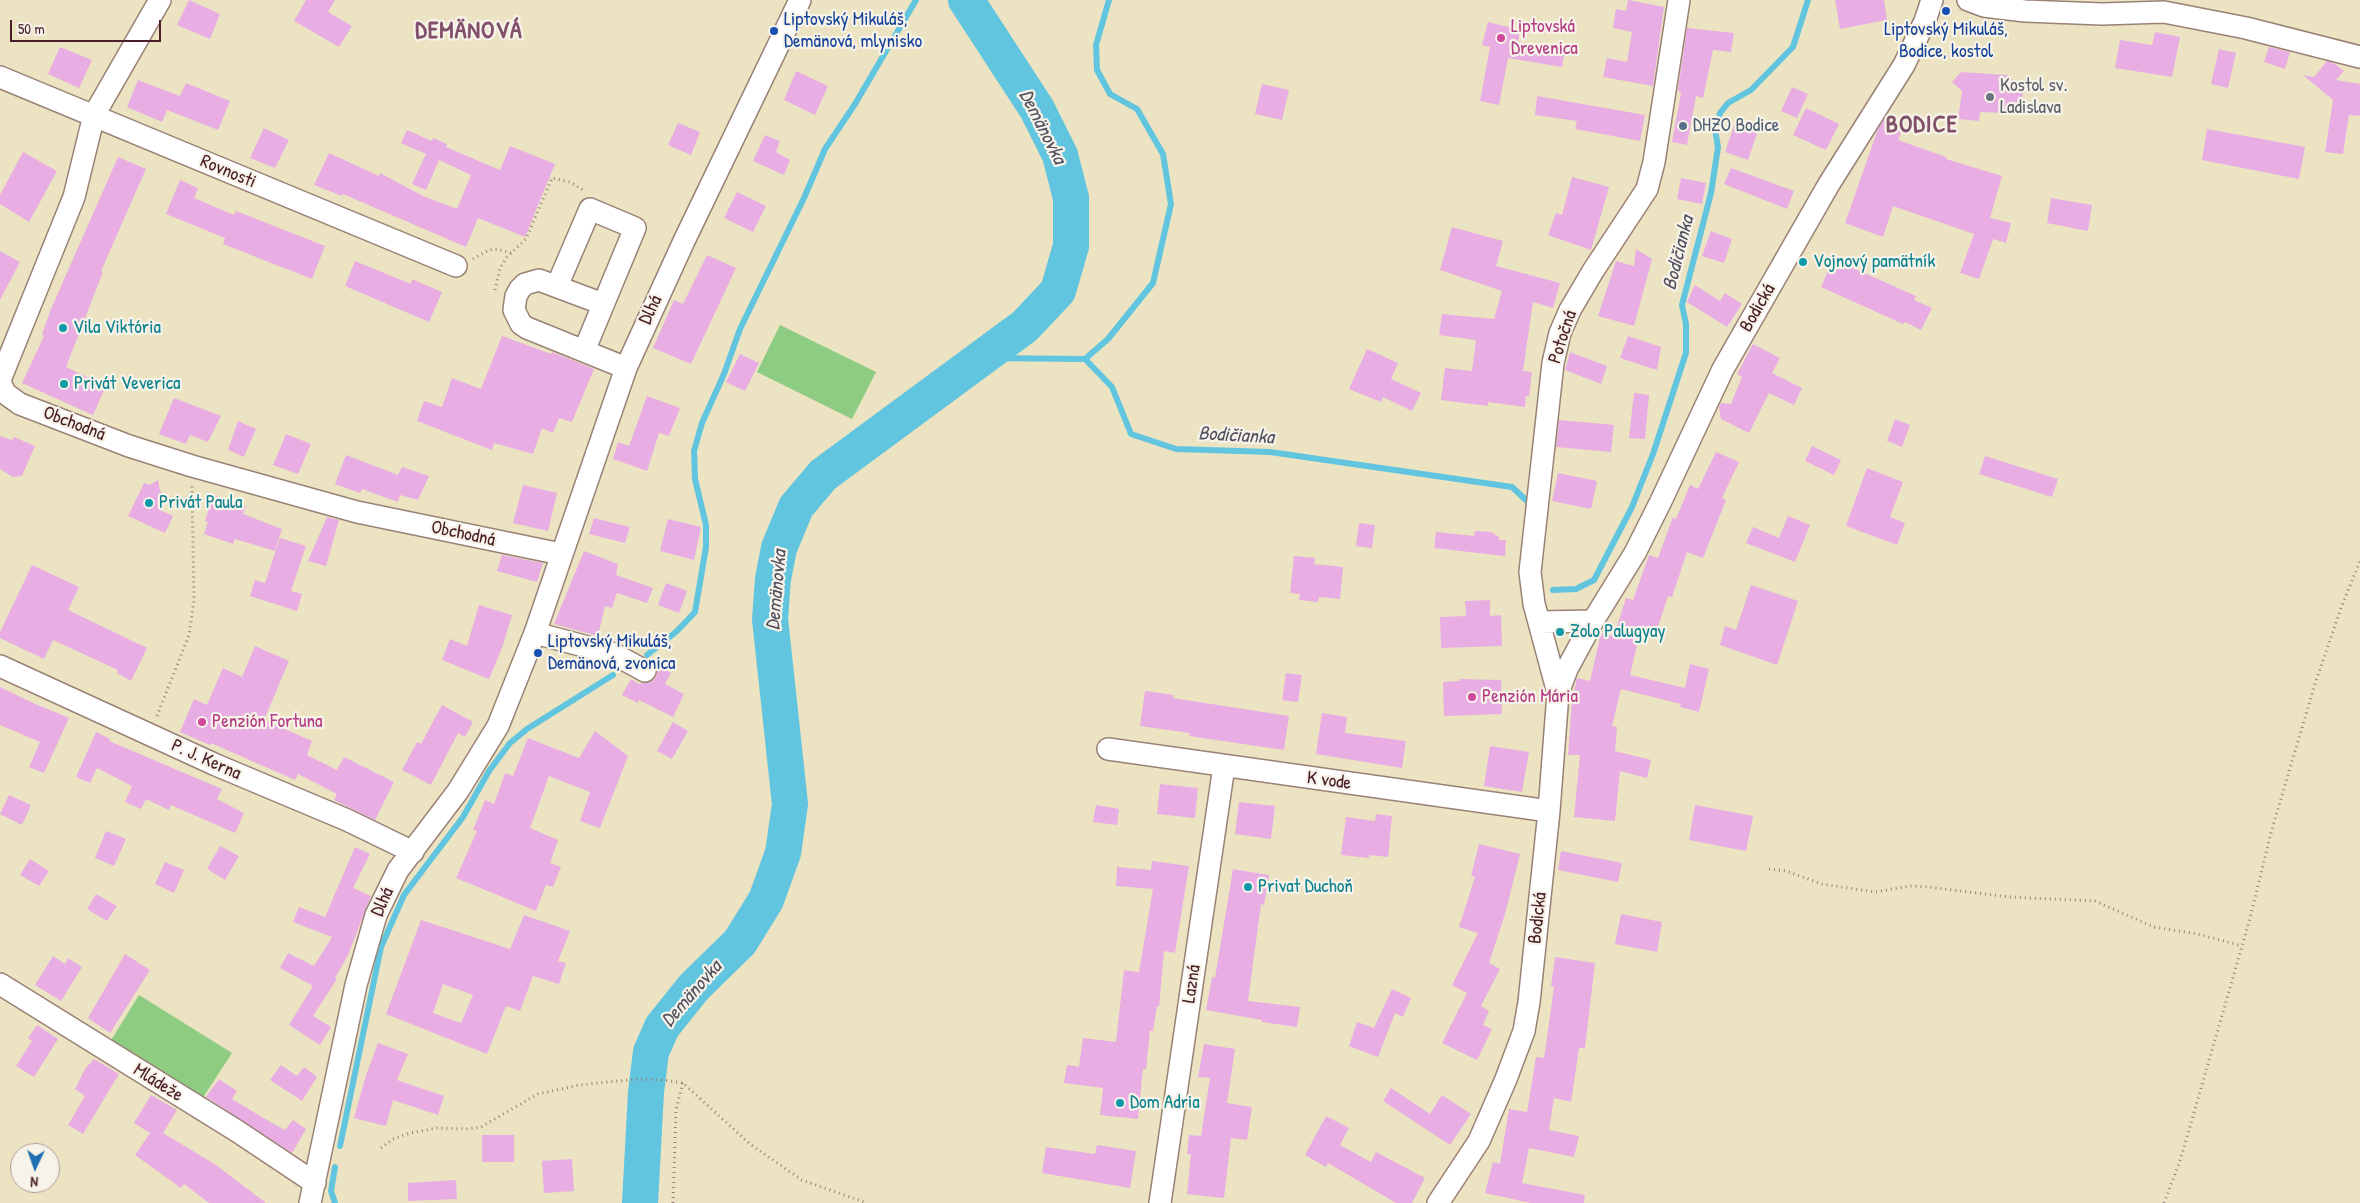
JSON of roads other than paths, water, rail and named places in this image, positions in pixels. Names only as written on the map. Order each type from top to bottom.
[{"type":"street","name":"Obchodná","points":[[160,0],[94,116],[74,197],[0,383],[6,394],[20,404],[129,446],[192,466],[357,512],[561,554]]},
{"type":"street","name":"Dlhá","points":[[313,1197],[356,985],[369,936],[391,882],[458,791],[498,726],[535,634],[626,368],[680,250],[800,0]]},
{"type":"street","name":"Potočná","points":[[1558,693],[1538,622],[1530,572],[1555,350],[1564,321],[1578,294],[1647,189],[1654,162],[1679,0]]},
{"type":"street","name":"Bodická","points":[[1438,1203],[1479,1141],[1524,1031],[1529,1002],[1549,811],[1558,693],[1566,669],[1635,553],[1662,501],[1723,369],[1829,184],[1904,64],[1925,21],[1932,0]]},
{"type":"street","points":[[1968,0],[1984,6],[2025,11],[2102,14],[2164,12],[2246,28],[2360,56]]},
{"type":"street","name":"Rovnosti","points":[[0,77],[456,266]]},
{"type":"street","points":[[557,286],[590,209],[635,228],[584,352]]},
{"type":"street","points":[[603,304],[539,280],[525,284],[516,296],[514,303],[516,317],[527,328],[626,368]]},
{"type":"street","points":[[1538,622],[1593,621]]},
{"type":"street","points":[[535,634],[614,654],[645,671]]},
{"type":"street","name":"P. J. Kerna","points":[[0,666],[150,736],[347,820],[413,852]]},
{"type":"street","name":"K vode","points":[[1108,749],[1549,811]]},
{"type":"street","name":"Lazná","points":[[1160,1203],[1224,766]]},
{"type":"street","name":"Mládeže","points":[[0,984],[237,1131],[313,1197]]},
{"type":"waterway","points":[[647,655],[677,631],[695,612],[706,547],[706,525],[695,479],[694,451],[702,423],[724,374],[740,329],[804,198],[825,149],[855,104],[916,0]]},
{"type":"waterway","name":"Demänovka","points":[[640,1203],[646,1092],[651,1052],[662,1027],[694,987],[740,942],[766,900],[783,853],[790,804],[770,619],[773,579],[779,548],[796,507],[823,475],[1025,326],[1058,291],[1071,246],[1071,198],[1060,155],[1037,109],[966,0]]},
{"type":"waterway","points":[[1085,359],[1108,339],[1153,283],[1171,204],[1163,154],[1137,109],[1110,94],[1097,70],[1096,45],[1109,0]]},
{"type":"waterway","name":"Bodičianka","points":[[1553,590],[1576,589],[1594,580],[1632,507],[1653,454],[1686,353],[1686,324],[1682,305],[1711,193],[1718,147],[1715,130],[1720,113],[1728,103],[1751,90],[1793,47],[1808,0]]},
{"type":"waterway","name":"Bodičianka","points":[[982,358],[1085,359],[1112,387],[1131,434],[1176,449],[1270,452],[1512,487],[1527,501]]},
{"type":"waterway","points":[[340,1146],[381,947],[404,895],[463,817],[489,771],[510,743],[527,729],[613,675]]},
{"type":"waterway","points":[[335,1167],[331,1191],[335,1203]]},
{"type":"place","name":"Liptovský Mikuláš, Bodice, kostol","points":[[1946,11]]},
{"type":"place","name":"Liptovský Mikuláš, Demänová, mlynisko","points":[[774,31]]},
{"type":"place","name":"Liptovská Drevenica","points":[[1501,38]]},
{"type":"place","name":"Kostol sv. Ladislava","points":[[1990,97]]},
{"type":"place","name":"DHZO Bodice","points":[[1683,126]]},
{"type":"place","name":"Vojnový pamätník","points":[[1803,262]]},
{"type":"place","name":"Vila Viktória","points":[[63,328]]},
{"type":"place","name":"Privát Veverica","points":[[64,384]]},
{"type":"place","name":"Privát Paula","points":[[149,503]]},
{"type":"place","name":"Zolo Palugyay","points":[[1560,632]]},
{"type":"place","name":"Liptovský Mikuláš, Demänová, zvonica","points":[[538,653]]},
{"type":"place","name":"Penzión Mária","points":[[1472,697]]},
{"type":"place","name":"Penzión Fortuna","points":[[202,722]]},
{"type":"place","name":"Privat Duchoň","points":[[1248,887]]},
{"type":"place","name":"Dom Adria","points":[[1120,1103]]},
{"type":"district","name":"DEMÄNOVÁ","points":[[469,32]]},
{"type":"district","name":"BODICE","points":[[1922,126]]}]
